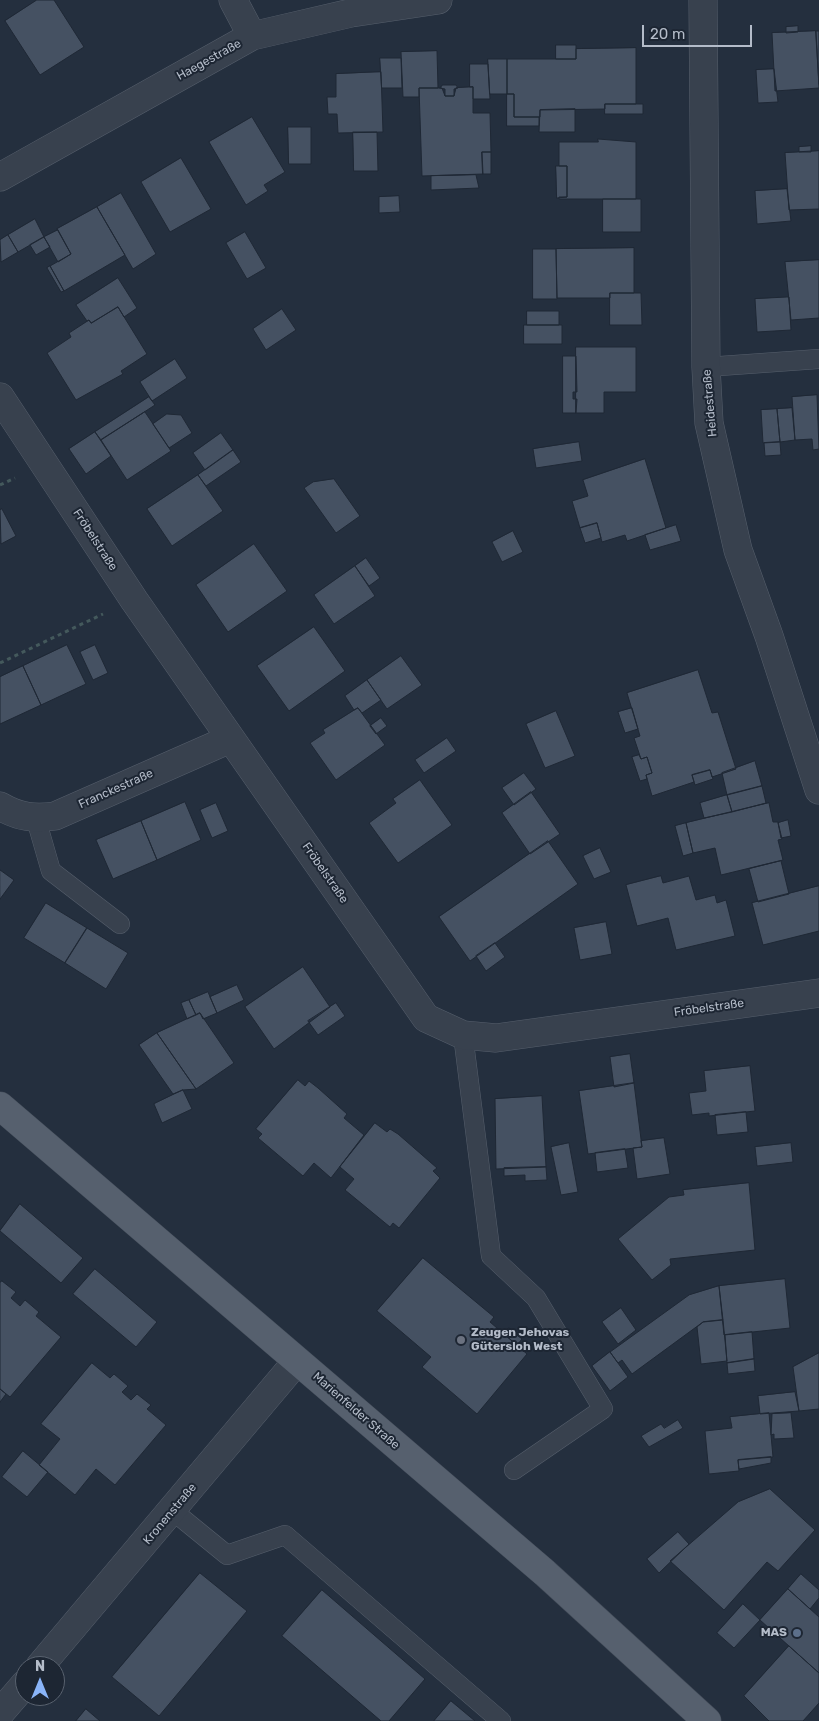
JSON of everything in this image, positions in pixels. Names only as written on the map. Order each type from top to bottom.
[{"type":"main road","name":"Marienfelder Straße","points":[[0,1106],[545,1573],[707,1721]]},
{"type":"street","points":[[232,0],[252,36]]},
{"type":"street","name":"Haegestraße","points":[[0,177],[252,36],[351,13],[438,0]]},
{"type":"street","name":"Heidestraße","points":[[703,0],[706,367],[709,423],[738,550],[769,636],[819,790]]},
{"type":"street","name":"Fröbelstraße","points":[[0,397],[134,600],[426,1018],[463,1035],[496,1038],[819,992]]},
{"type":"street","name":"Franckestraße","points":[[0,806],[14,814],[36,819],[55,816],[230,739]]},
{"type":"street","name":"Kronenstraße","points":[[49,1656],[173,1511],[297,1361]]},
{"type":"street","points":[[0,1713],[15,1696]]},
{"type":"lane","points":[[706,367],[819,359]]},
{"type":"lane","points":[[36,819],[51,871],[120,924]]},
{"type":"lane","points":[[463,1035],[492,1256],[536,1298],[603,1409],[514,1470]]},
{"type":"lane","points":[[173,1511],[227,1556],[285,1535],[501,1721]]},
{"type":"path","points":[[0,663],[134,600]]},
{"type":"building","points":[[37,0],[54,0],[84,47],[40,75],[5,21]]},
{"type":"building","points":[[798,26],[798,32],[786,33],[786,27]]},
{"type":"building","points":[[816,31],[819,31],[819,84]]},
{"type":"building","points":[[816,31],[819,88],[775,91],[772,33]]},
{"type":"building","points":[[556,45],[576,45],[576,59],[556,59]]},
{"type":"building","points":[[636,48],[636,104],[605,104],[605,109],[540,110],[540,117],[514,117],[514,94],[507,94],[507,59],[576,59],[576,49]]},
{"type":"building","points":[[437,51],[438,88],[419,88],[419,97],[403,97],[401,52]]},
{"type":"building","points":[[380,58],[401,58],[402,88],[382,88]]},
{"type":"building","points":[[488,59],[507,59],[507,94],[490,94]]},
{"type":"building","points":[[470,64],[488,64],[490,99],[473,99],[473,87],[470,87]]},
{"type":"building","points":[[774,69],[778,102],[758,103],[756,70]]},
{"type":"building","points":[[381,72],[383,132],[338,133],[337,114],[328,114],[327,97],[336,97],[336,74]]},
{"type":"building","points":[[443,85],[456,85],[458,88],[454,89],[454,96],[445,96],[445,89],[440,88]]},
{"type":"building","points":[[473,87],[473,113],[490,113],[491,152],[482,152],[483,174],[422,176],[419,88],[442,88],[445,96],[454,96],[456,88]]},
{"type":"building","points":[[507,94],[514,94],[514,117],[539,117],[539,126],[507,126]]},
{"type":"building","points":[[605,104],[643,104],[643,114],[605,114]]},
{"type":"building","points":[[575,109],[575,132],[539,132],[540,110]]},
{"type":"building","points":[[252,117],[285,172],[264,185],[268,191],[246,205],[209,142]]},
{"type":"building","points":[[288,127],[311,127],[311,164],[289,164]]},
{"type":"building","points":[[353,132],[377,132],[378,171],[354,171]]},
{"type":"building","points":[[598,139],[636,142],[636,199],[559,199],[559,197],[567,197],[567,166],[559,166],[559,142],[598,142]]},
{"type":"building","points":[[811,146],[811,152],[799,152],[799,147]]},
{"type":"building","points":[[819,151],[819,209],[789,210],[785,153]]},
{"type":"building","points":[[482,152],[491,152],[491,174],[483,174]]},
{"type":"building","points":[[181,158],[211,209],[170,232],[141,182]]},
{"type":"building","points":[[556,166],[567,166],[567,197],[557,198]]},
{"type":"building","points":[[476,175],[479,188],[431,190],[431,176]]},
{"type":"building","points":[[787,189],[791,221],[757,224],[755,191]]},
{"type":"building","points":[[121,193],[156,254],[133,269],[97,207]]},
{"type":"building","points":[[399,196],[400,212],[379,213],[379,197]]},
{"type":"building","points":[[603,199],[641,199],[641,232],[603,232]]},
{"type":"building","points":[[97,207],[125,255],[64,291],[50,266],[71,254],[57,229]]},
{"type":"building","points":[[35,219],[44,237],[18,252],[8,235]]},
{"type":"building","points":[[58,230],[71,254],[58,262],[44,237]]},
{"type":"building","points":[[245,232],[266,268],[247,279],[226,243]]},
{"type":"building","points":[[8,235],[18,252],[1,262],[0,240]]},
{"type":"building","points":[[44,237],[50,247],[36,255],[30,245]]},
{"type":"building","points":[[634,248],[634,293],[610,293],[610,298],[557,298],[556,249]]},
{"type":"building","points":[[533,249],[556,249],[557,299],[533,299]]},
{"type":"building","points":[[819,260],[819,318],[791,320],[785,262]]},
{"type":"building","points":[[50,266],[64,291],[61,292],[47,268]]},
{"type":"building","points":[[118,278],[137,308],[124,317],[118,307],[91,323],[89,320],[87,321],[76,305]]},
{"type":"building","points":[[610,293],[641,293],[642,325],[610,325]]},
{"type":"building","points":[[789,297],[791,330],[757,332],[755,299]]},
{"type":"building","points":[[118,307],[147,354],[121,371],[123,374],[76,400],[47,353],[71,337],[69,333],[89,320],[91,323]]},
{"type":"building","points":[[282,309],[296,330],[266,350],[253,329]]},
{"type":"building","points":[[527,311],[559,311],[559,325],[527,325]]},
{"type":"building","points":[[524,325],[562,325],[562,344],[524,344]]},
{"type":"building","points":[[576,347],[636,347],[636,392],[604,392],[604,413],[576,413]]},
{"type":"building","points":[[563,356],[576,356],[577,392],[573,392],[573,399],[577,399],[576,413],[563,413]]},
{"type":"building","points":[[175,359],[187,378],[152,401],[140,382]]},
{"type":"building","points":[[817,395],[819,449],[813,450],[812,439],[795,440],[792,397]]},
{"type":"building","points":[[149,397],[155,405],[101,440],[95,432]]},
{"type":"building","points":[[792,408],[795,440],[780,442],[777,409]]},
{"type":"building","points":[[777,409],[780,442],[763,443],[761,410]]},
{"type":"building","points":[[145,412],[171,451],[127,480],[101,440]]},
{"type":"building","points":[[167,414],[181,415],[192,433],[169,448],[153,424]]},
{"type":"building","points":[[95,432],[111,456],[86,474],[69,449]]},
{"type":"building","points":[[221,433],[233,450],[205,470],[193,453]]},
{"type":"building","points":[[579,442],[582,461],[536,468],[533,449]]},
{"type":"building","points":[[780,442],[781,455],[765,456],[764,443]]},
{"type":"building","points":[[233,450],[241,462],[206,486],[198,475]]},
{"type":"building","points":[[645,459],[666,528],[627,541],[625,535],[602,542],[597,523],[580,528],[572,501],[588,496],[583,480]]},
{"type":"building","points":[[198,475],[223,511],[172,546],[147,509]]},
{"type":"building","points":[[334,479],[360,516],[336,533],[304,488],[313,482]]},
{"type":"building","points":[[2,509],[16,536],[1,544],[0,510]]},
{"type":"building","points":[[597,523],[601,538],[585,543],[580,528]]},
{"type":"building","points":[[676,525],[681,541],[650,550],[645,535]]},
{"type":"building","points":[[513,531],[523,552],[502,562],[492,542]]},
{"type":"building","points":[[254,544],[287,591],[228,632],[196,585]]},
{"type":"building","points":[[366,558],[380,578],[369,586],[355,566]]},
{"type":"building","points":[[355,566],[375,596],[334,624],[314,595]]},
{"type":"building","points":[[314,627],[345,671],[289,711],[257,666]]},
{"type":"building","points":[[67,645],[86,684],[41,705],[23,666]]},
{"type":"building","points":[[95,645],[108,673],[93,680],[80,652]]},
{"type":"building","points":[[401,656],[422,685],[387,709],[367,680]]},
{"type":"building","points":[[23,666],[41,705],[0,724],[0,677]]},
{"type":"building","points":[[698,670],[712,713],[718,712],[736,769],[712,777],[710,770],[692,775],[694,782],[652,796],[646,775],[652,773],[647,757],[641,759],[634,738],[640,736],[627,693]]},
{"type":"building","points":[[367,680],[381,700],[362,713],[358,708],[354,710],[345,696]]},
{"type":"building","points":[[358,708],[385,745],[336,780],[310,743],[325,733],[323,730]]},
{"type":"building","points":[[632,708],[638,729],[625,733],[618,712]]},
{"type":"building","points":[[556,711],[575,756],[545,768],[526,724]]},
{"type":"building","points":[[381,718],[387,726],[376,734],[370,726]]},
{"type":"building","points":[[447,738],[456,751],[424,773],[415,760]]},
{"type":"building","points":[[639,755],[641,759],[647,757],[652,773],[646,775],[647,779],[640,781],[632,757]]},
{"type":"building","points":[[755,761],[762,786],[727,795],[722,773]]},
{"type":"building","points":[[710,770],[713,779],[695,785],[692,775]]},
{"type":"building","points":[[524,773],[536,789],[514,805],[502,788]]},
{"type":"building","points":[[420,780],[452,825],[398,863],[369,823],[396,803],[393,799]]},
{"type":"building","points":[[762,786],[766,803],[732,812],[727,795]]},
{"type":"building","points":[[531,792],[560,834],[530,854],[502,813]]},
{"type":"building","points":[[727,795],[732,812],[704,818],[700,803]]},
{"type":"building","points":[[185,802],[201,840],[157,860],[141,821]]},
{"type":"building","points":[[216,803],[228,831],[212,838],[200,810]]},
{"type":"building","points":[[769,803],[773,822],[778,822],[782,839],[778,840],[783,860],[721,875],[715,848],[693,853],[686,823]]},
{"type":"building","points":[[788,820],[791,836],[781,838],[778,823]]},
{"type":"building","points":[[141,821],[157,860],[113,879],[96,840]]},
{"type":"building","points":[[686,823],[693,853],[683,856],[675,826]]},
{"type":"building","points":[[548,841],[578,884],[470,961],[439,917]]},
{"type":"building","points":[[600,848],[611,872],[594,879],[583,856]]},
{"type":"building","points":[[781,861],[789,894],[758,902],[749,869]]},
{"type":"building","points":[[0,870],[14,880],[0,899]]},
{"type":"building","points":[[661,876],[663,883],[689,876],[696,900],[715,895],[717,903],[726,900],[735,936],[676,950],[668,918],[637,926],[626,885]]},
{"type":"building","points":[[819,886],[819,931],[763,945],[752,903]]},
{"type":"building","points":[[46,903],[87,928],[65,963],[24,938]]},
{"type":"building","points":[[606,922],[612,954],[580,960],[574,928]]},
{"type":"building","points":[[87,928],[128,953],[106,989],[65,963]]},
{"type":"building","points":[[495,943],[505,957],[486,971],[476,956]]},
{"type":"building","points":[[303,967],[330,1007],[274,1049],[245,1007]]},
{"type":"building","points":[[237,985],[244,1000],[217,1013],[210,997]]},
{"type":"building","points":[[208,992],[217,1013],[203,1019],[200,1013],[196,1015],[189,1000]]},
{"type":"building","points":[[189,1000],[196,1015],[187,1019],[181,1003]]},
{"type":"building","points":[[336,1003],[345,1016],[318,1035],[308,1021]]},
{"type":"building","points":[[200,1013],[234,1063],[196,1089],[157,1033]]},
{"type":"building","points":[[157,1033],[196,1089],[183,1090],[173,1094],[139,1045]]},
{"type":"building","points":[[630,1054],[634,1083],[614,1087],[610,1057]]},
{"type":"building","points":[[750,1066],[755,1111],[709,1116],[709,1113],[692,1115],[689,1093],[706,1091],[704,1071]]},
{"type":"building","points":[[298,1080],[305,1086],[309,1081],[318,1088],[347,1114],[344,1118],[364,1135],[331,1178],[314,1163],[303,1176],[258,1138],[262,1134],[256,1129]]},
{"type":"building","points":[[634,1083],[642,1147],[588,1154],[579,1091]]},
{"type":"building","points":[[183,1090],[192,1109],[162,1123],[154,1104]]},
{"type":"building","points":[[542,1096],[546,1167],[496,1169],[495,1099]]},
{"type":"building","points":[[746,1112],[748,1132],[717,1135],[715,1115]]},
{"type":"building","points":[[375,1123],[387,1132],[390,1129],[398,1134],[437,1168],[433,1171],[440,1178],[399,1228],[393,1223],[390,1227],[345,1190],[354,1179],[340,1167]]},
{"type":"building","points":[[664,1138],[670,1174],[637,1179],[633,1148],[642,1147],[641,1141]]},
{"type":"building","points":[[569,1143],[578,1192],[561,1195],[551,1147]]},
{"type":"building","points":[[791,1143],[793,1162],[757,1166],[755,1147]]},
{"type":"building","points":[[625,1149],[628,1168],[597,1172],[595,1153]]},
{"type":"building","points":[[546,1167],[547,1180],[525,1181],[525,1175],[504,1176],[504,1168]]},
{"type":"building","points":[[749,1183],[755,1250],[670,1259],[671,1265],[652,1280],[618,1239],[669,1197],[684,1195],[683,1190]]},
{"type":"building","points":[[20,1204],[83,1258],[61,1283],[0,1231]]},
{"type":"building","name":"Zeugen Jehovas Gütersloh West","points":[[423,1258],[494,1317],[490,1322],[527,1354],[477,1414],[422,1367],[431,1357],[377,1311]]},
{"type":"building","points":[[95,1269],[157,1322],[136,1347],[73,1294]]},
{"type":"building","points":[[785,1279],[790,1328],[724,1335],[719,1286]]},
{"type":"building","points":[[2,1281],[16,1292],[11,1298],[20,1306],[25,1300],[39,1312],[36,1316],[61,1337],[10,1397],[0,1389],[0,1283]]},
{"type":"building","points":[[719,1286],[723,1320],[703,1322],[632,1374],[622,1360],[618,1363],[610,1352],[689,1295]]},
{"type":"building","points":[[621,1308],[636,1330],[618,1344],[602,1322]]},
{"type":"building","points":[[723,1320],[727,1361],[701,1364],[697,1327],[703,1322]]},
{"type":"building","points":[[509,1328],[522,1339],[517,1345],[504,1334]]},
{"type":"building","points":[[752,1332],[754,1359],[727,1363],[725,1335]]},
{"type":"building","points":[[610,1352],[628,1377],[610,1391],[592,1366]]},
{"type":"building","points":[[819,1353],[819,1409],[799,1411],[793,1367]]},
{"type":"building","points":[[754,1359],[755,1371],[728,1374],[727,1363]]},
{"type":"building","points":[[92,1363],[110,1378],[114,1374],[128,1386],[122,1392],[131,1400],[137,1394],[151,1405],[147,1409],[166,1425],[115,1485],[96,1469],[75,1495],[39,1465],[60,1439],[41,1424]]},
{"type":"building","points":[[0,1389],[6,1394],[0,1402]]},
{"type":"building","points":[[795,1392],[799,1411],[760,1414],[758,1396]]},
{"type":"building","points":[[769,1413],[773,1457],[738,1460],[739,1471],[709,1474],[705,1431],[732,1428],[730,1417]]},
{"type":"building","points":[[791,1413],[794,1438],[774,1439],[774,1434],[771,1435],[772,1414]]},
{"type":"building","points":[[678,1420],[683,1428],[649,1447],[641,1436],[661,1424],[664,1428]]},
{"type":"building","points":[[23,1451],[48,1472],[27,1497],[2,1477]]},
{"type":"building","points":[[771,1457],[771,1463],[739,1469],[738,1460]]},
{"type":"building","points":[[770,1489],[815,1530],[778,1571],[767,1562],[724,1610],[670,1561],[738,1502]]},
{"type":"building","points":[[678,1532],[689,1544],[659,1573],[647,1559]]},
{"type":"building","points":[[200,1573],[247,1611],[159,1716],[112,1677]]},
{"type":"building","points":[[801,1574],[819,1590],[819,1598],[810,1609],[788,1589]]},
{"type":"building","name":"MAS","points":[[788,1589],[819,1617],[819,1673],[760,1620]]},
{"type":"building","points":[[322,1590],[425,1679],[389,1721],[381,1721],[282,1636]]},
{"type":"building","points":[[743,1604],[760,1620],[734,1648],[717,1633]]},
{"type":"building","points":[[789,1646],[819,1673],[819,1703],[803,1721],[769,1721],[744,1696]]},
{"type":"building","points":[[451,1701],[475,1721],[434,1721]]},
{"type":"building","points":[[86,1709],[100,1721],[76,1721]]},
{"type":"place","name":"Zeugen Jehovas Gütersloh West","points":[[461,1340]]},
{"type":"place","name":"MAS","points":[[797,1633]]}]
